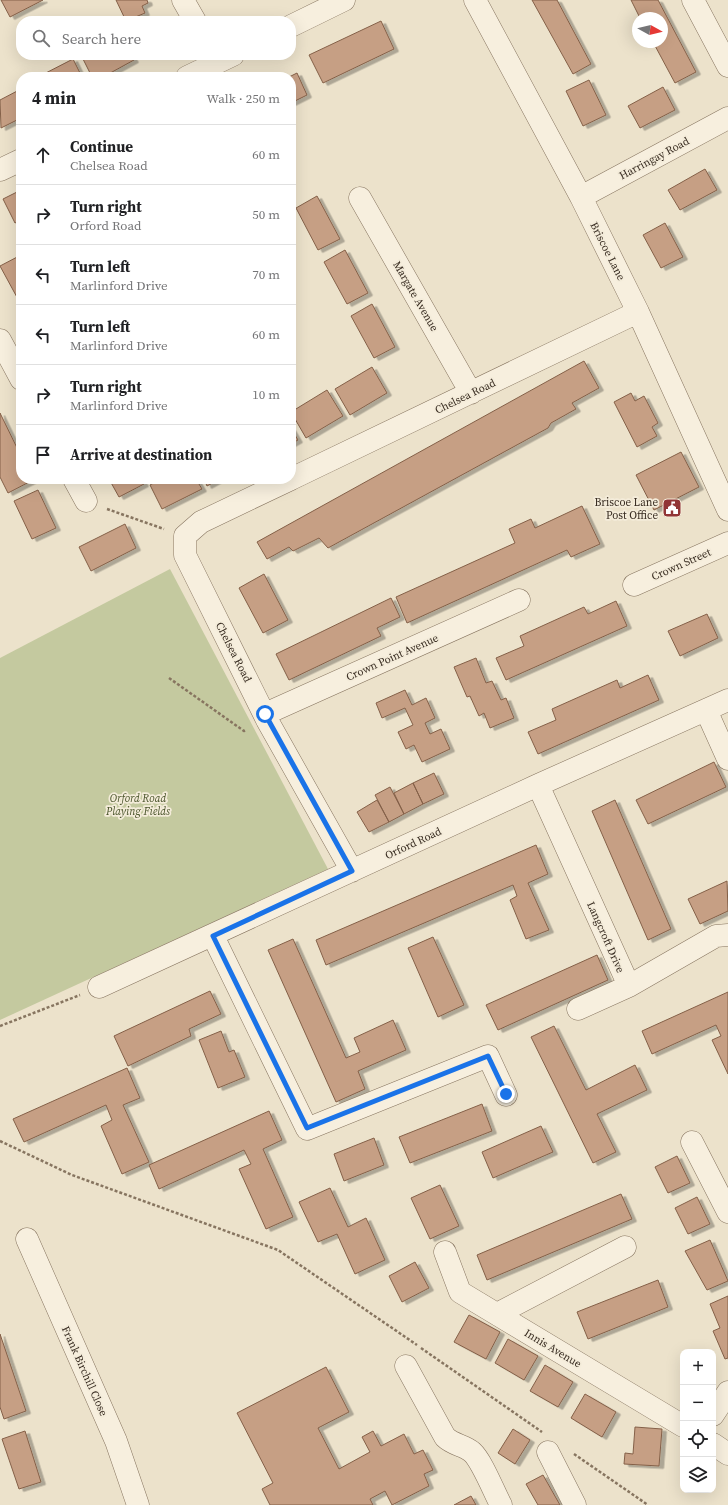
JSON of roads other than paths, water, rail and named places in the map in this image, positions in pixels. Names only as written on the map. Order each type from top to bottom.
[{"type":"street","points":[[183,0],[192,16]]},
{"type":"street","points":[[296,24],[344,0]]},
{"type":"street","name":"Briscoe Lane","points":[[475,0],[581,197],[638,312],[728,510]]},
{"type":"street","points":[[693,0],[728,66]]},
{"type":"street","points":[[196,72],[216,60]]},
{"type":"street","name":"Harringay Road","points":[[581,197],[728,118]]},
{"type":"street","points":[[0,170],[16,162]]},
{"type":"street","name":"Margate Avenue","points":[[360,198],[471,394]]},
{"type":"street","name":"Chelsea Road","points":[[296,477],[471,394],[638,312]]},
{"type":"street","points":[[0,340],[16,370]]},
{"type":"street","points":[[77,484],[86,501]]},
{"type":"street","name":"Chelsea Road","points":[[281,484],[201,522],[185,536],[185,555],[266,717],[352,871]]},
{"type":"street","name":"Crown Street","points":[[634,585],[728,543]]},
{"type":"street","name":"Crown Point Avenue","points":[[266,717],[519,600]]},
{"type":"street","name":"Orford Road","points":[[99,987],[213,936],[538,785],[728,700]]},
{"type":"street","points":[[706,710],[728,759]]},
{"type":"street","name":"Langcroft Drive","points":[[538,785],[629,986],[716,936],[728,935]]},
{"type":"street","points":[[213,936],[307,1128],[488,1056],[506,1094]]},
{"type":"street","points":[[578,1009],[629,986]]},
{"type":"street","points":[[692,1142],[728,1212]]},
{"type":"street","name":"Frank Birchill Close","points":[[27,1238],[116,1441],[138,1505]]},
{"type":"street","points":[[497,1314],[626,1247]]},
{"type":"street","name":"Innis Avenue","points":[[445,1252],[460,1292],[680,1424]]},
{"type":"street","points":[[406,1366],[445,1437],[453,1443],[468,1449],[476,1456],[501,1505]]},
{"type":"street","points":[[716,1410],[728,1392]]},
{"type":"street","points":[[547,1443],[575,1505]]},
{"type":"street","points":[[716,1446],[728,1454]]},
{"type":"place","name":"Briscoe Lane Post Office","points":[[672,508]]},
{"type":"park label","name":"Orford Road Playing Fields","points":[[138,804]]}]
